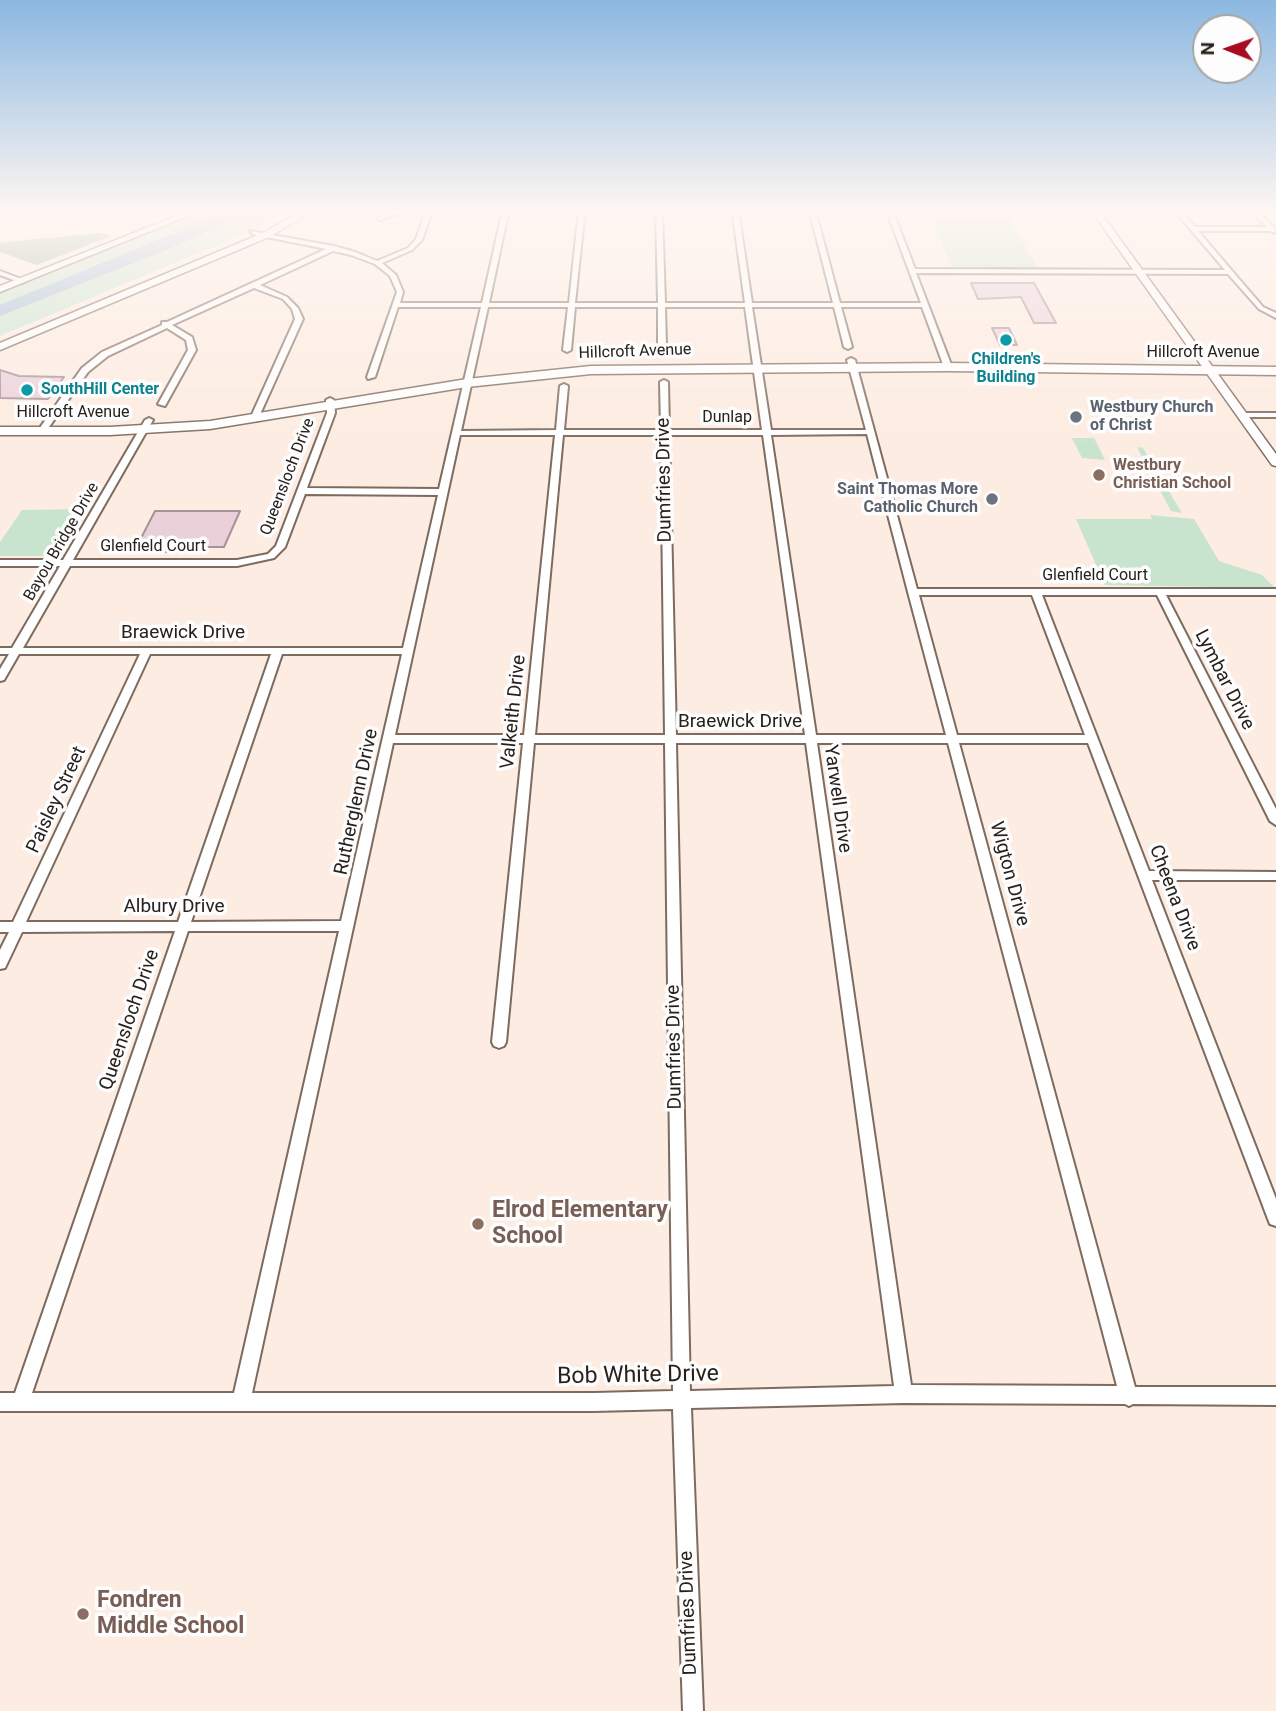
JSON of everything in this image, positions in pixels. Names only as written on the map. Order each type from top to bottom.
[{"type":"main road","points":[[4,337],[120,289]]},
{"type":"main road","points":[[0,347],[138,289]]},
{"type":"main road","points":[[1151,289],[1276,462]]},
{"type":"main road","points":[[4,337],[19,339]]},
{"type":"main road","points":[[1147,371],[1194,366],[1201,357]]},
{"type":"main road","points":[[1211,371],[1214,363],[1222,361],[1272,357]]},
{"type":"main road","name":"Hillcroft Avenue","points":[[947,364],[1272,357]]},
{"type":"main road","name":"Hillcroft Avenue","points":[[1,424],[44,427],[147,425],[256,415],[468,379],[591,370],[851,358],[1147,371],[1276,371]]},
{"type":"street","points":[[44,427],[91,365],[114,348],[245,289]]},
{"type":"street","points":[[256,415],[299,320],[295,308],[285,298],[263,289]]},
{"type":"street","points":[[371,377],[397,304],[398,289]]},
{"type":"street","name":"Rutherglenn Drive","points":[[241,1402],[488,289]]},
{"type":"street","points":[[567,350],[573,289]]},
{"type":"street","points":[[661,289],[662,345]]},
{"type":"street","name":"Yarwell Drive","points":[[747,289],[904,1394]]},
{"type":"street","name":"Wigton Drive","points":[[833,289],[1129,1397]]},
{"type":"street","points":[[919,289],[947,364]]},
{"type":"street","points":[[1245,289],[1261,308],[1276,316]]},
{"type":"street","points":[[397,304],[925,304]]},
{"type":"street","points":[[162,404],[192,350],[189,338],[165,324]]},
{"type":"street","name":"Dumfries Drive","points":[[664,382],[682,1400],[692,1711]]},
{"type":"street","name":"Valkeith Drive","points":[[499,1042],[564,386]]},
{"type":"street","name":"Queensloch Drive","points":[[264,559],[281,547],[331,404]]},
{"type":"street","points":[[1243,415],[1276,415]]},
{"type":"street","name":"Bayou Bridge Drive","points":[[0,678],[147,425]]},
{"type":"street","name":"Dunlap","points":[[456,433],[871,432]]},
{"type":"street","points":[[302,491],[443,492]]},
{"type":"street","name":"Glenfield Court","points":[[0,563],[237,563],[264,559]]},
{"type":"street","name":"Glenfield Court","points":[[913,592],[1276,592]]},
{"type":"street","name":"Cheena Drive","points":[[1036,592],[1276,1219]]},
{"type":"street","name":"Lymbar Drive","points":[[1160,592],[1276,821]]},
{"type":"street","name":"Paisley Street","points":[[0,964],[147,650]]},
{"type":"street","name":"Queensloch Drive","points":[[20,1403],[278,650]]},
{"type":"street","name":"Braewick Drive","points":[[0,651],[408,651]]},
{"type":"street","name":"Braewick Drive","points":[[388,739],[1092,739]]},
{"type":"street","points":[[1144,875],[1276,876]]},
{"type":"street","name":"Albury Drive","points":[[0,927],[347,926]]},
{"type":"street","name":"Bob White Drive","points":[[0,1402],[682,1400],[904,1394],[1276,1396]]},
{"type":"green space","points":[[3,289],[113,289],[0,336],[0,290]]},
{"type":"green space","points":[[1072,438],[1094,438],[1105,460],[1082,458]]},
{"type":"green space","points":[[1137,447],[1143,448],[1182,513],[1171,511]]},
{"type":"green space","points":[[88,509],[60,556],[0,556],[0,542],[22,510]]},
{"type":"green space","points":[[1150,515],[1194,519],[1219,561],[1262,575],[1275,588],[1105,585],[1076,519],[1152,519]]},
{"type":"water","points":[[39,289],[68,289],[0,316],[0,305]]},
{"type":"building","points":[[974,289],[1037,289],[1056,323],[1034,323],[1021,297],[978,299]]},
{"type":"building","points":[[992,328],[1009,328],[1017,345],[1000,345]]},
{"type":"building","name":"SouthHill Center","points":[[0,370],[19,376],[64,377],[48,399],[0,398]]},
{"type":"building","points":[[155,511],[240,511],[224,547],[195,547],[193,552],[166,552],[169,546],[137,546]]},
{"type":"place","name":"Children's Building","points":[[1006,340]]},
{"type":"place","name":"SouthHill Center","points":[[27,390]]},
{"type":"place","name":"Westbury Church of Christ","points":[[1076,417]]},
{"type":"place","name":"Westbury Christian School","points":[[1099,475]]},
{"type":"place","name":"Saint Thomas More Catholic Church","points":[[992,499]]},
{"type":"place","name":"Elrod Elementary School","points":[[478,1224]]},
{"type":"place","name":"Fondren Middle School","points":[[83,1614]]}]
